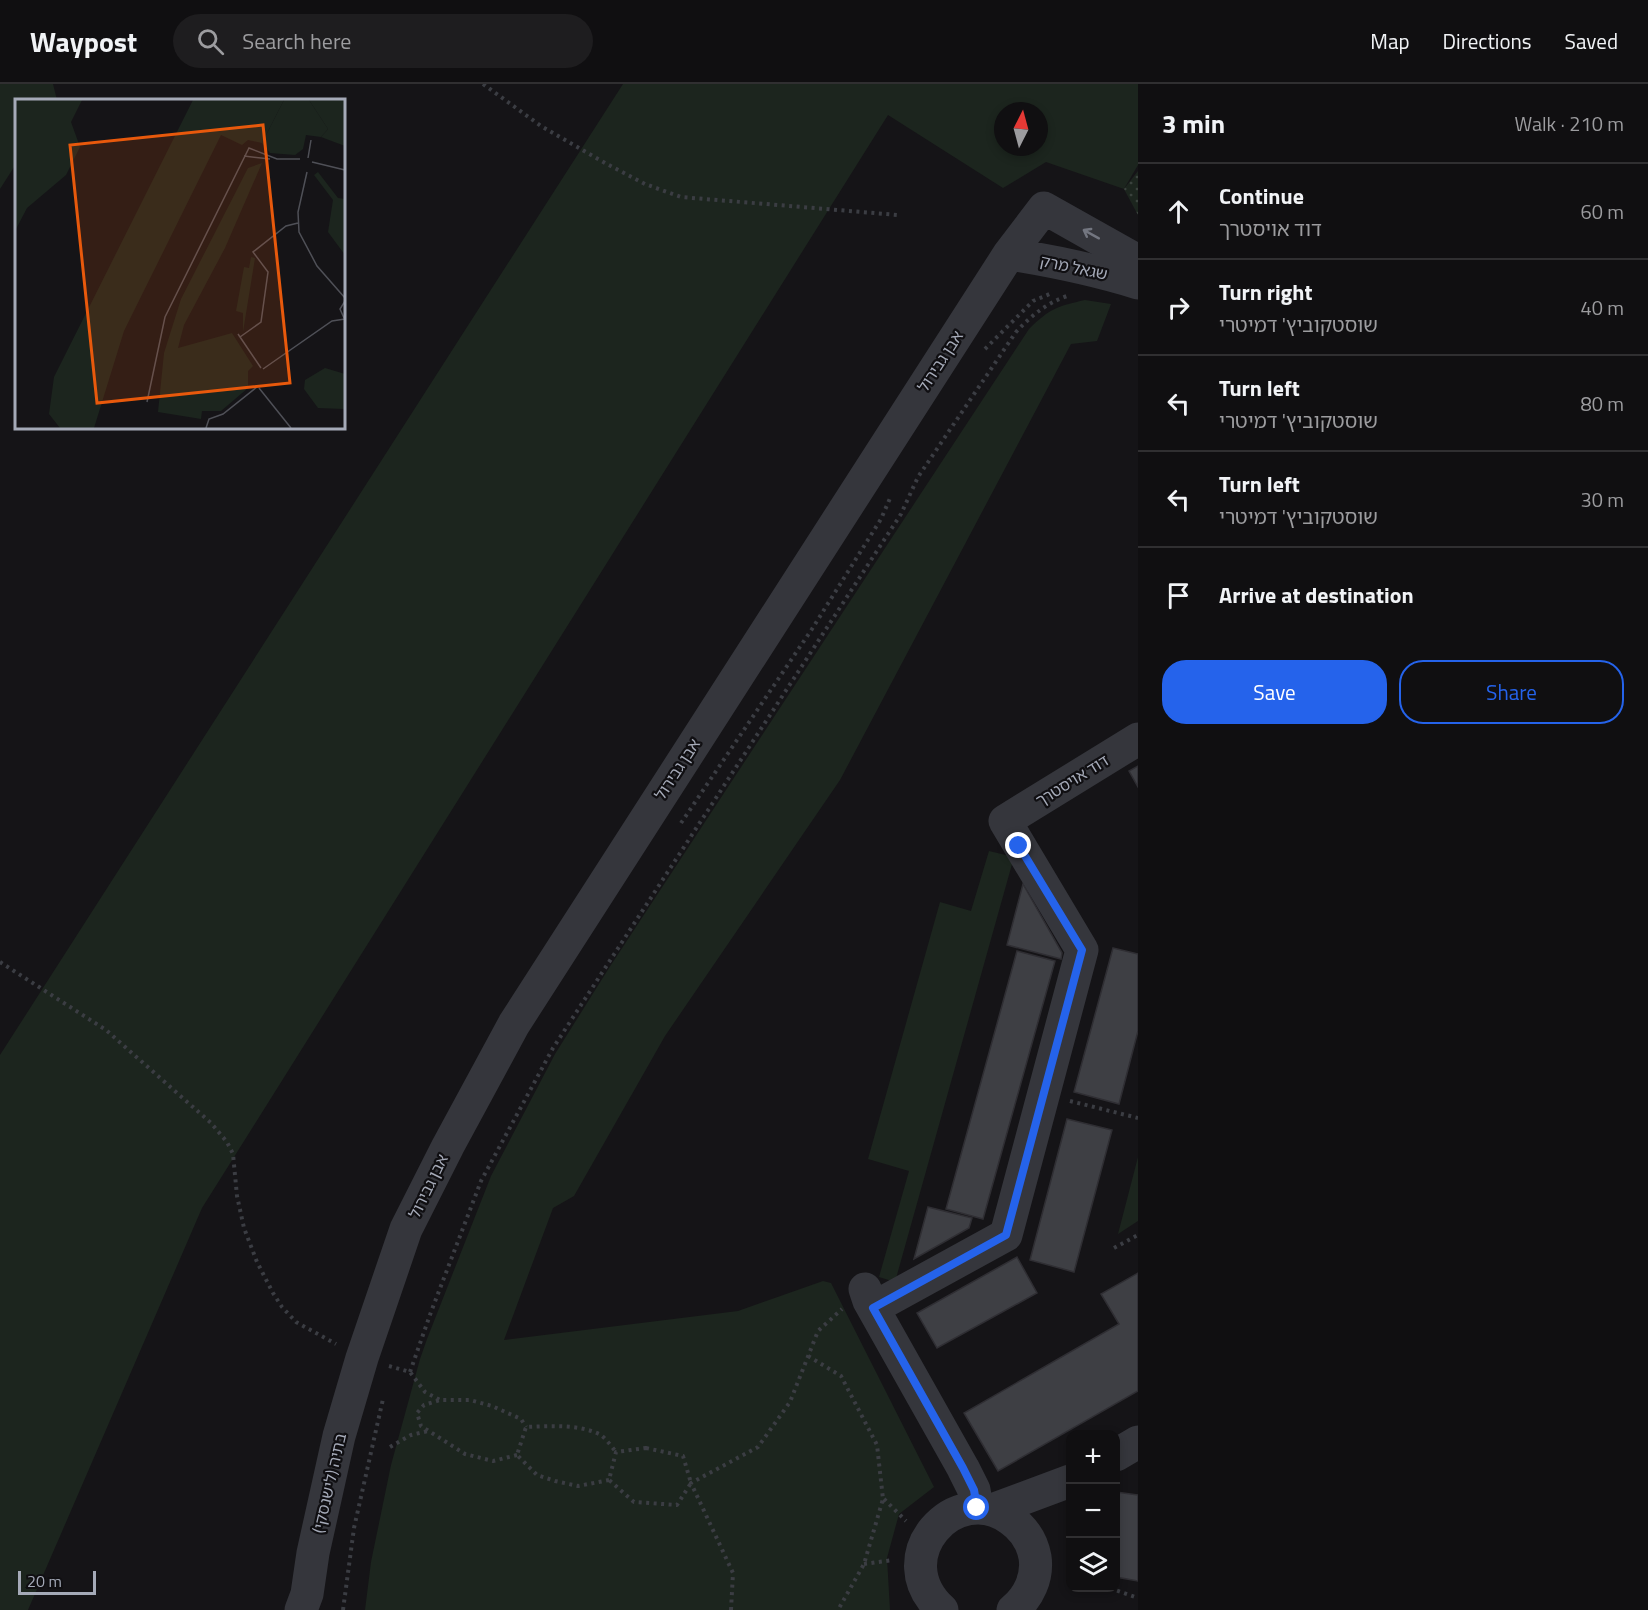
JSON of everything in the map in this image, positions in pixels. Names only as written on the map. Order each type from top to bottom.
[{"type":"street","name":"אבן גבירול","points":[[377,1362],[406,1229],[513,1024],[1009,254],[1044,208]]},
{"type":"street","name":"שגאל מרק","points":[[1044,208],[1138,261]]},
{"type":"street","name":"שגאל מרק","points":[[1009,254],[1067,264],[1138,283]]},
{"type":"street","name":"דוד אויסטרך","points":[[1044,1094],[1082,950],[1005,822],[1138,739]]},
{"type":"street","points":[[1021,1604],[1035,1571],[1033,1548],[1027,1535],[1006,1515],[985,1509],[869,1299],[1006,1235],[1044,1094]]},
{"type":"street","name":"בתיה (לישנסקי)","points":[[301,1610],[307,1594],[313,1553],[339,1436],[377,1362]]},
{"type":"street","points":[[1120,1453],[1138,1442]]},
{"type":"street","points":[[942,1610],[933,1602],[925,1588],[921,1573],[921,1557],[926,1541],[934,1528],[946,1518],[961,1511],[985,1509],[1068,1484]]},
{"type":"street","points":[[1033,1548],[1042,1524],[1053,1505],[1070,1484]]},
{"type":"path","points":[[483,84],[542,126],[605,163],[645,184],[681,197],[898,215]]},
{"type":"path","points":[[980,355],[1033,301],[1056,291]]},
{"type":"path","points":[[440,1400],[425,1392],[410,1372],[430,1312],[481,1180],[553,1048],[901,514],[918,477],[1016,332],[1031,316],[1048,304],[1074,295]]},
{"type":"path","points":[[679,826],[812,629],[881,519],[895,488]]},
{"type":"path","points":[[0,962],[106,1030],[211,1123],[227,1142],[233,1154],[237,1196],[244,1228],[257,1262],[282,1307],[296,1322],[377,1362],[389,1374]]},
{"type":"path","points":[[1044,1094],[1138,1118]]},
{"type":"path","points":[[1114,1248],[1138,1235]]},
{"type":"path","points":[[609,1480],[634,1502],[678,1505],[691,1483],[758,1448],[790,1402],[818,1331],[853,1302],[869,1299]]},
{"type":"path","points":[[808,1356],[841,1376],[877,1445],[883,1499],[864,1564],[838,1610]]},
{"type":"path","points":[[344,1610],[354,1528],[385,1392]]},
{"type":"path","points":[[517,1455],[493,1461],[465,1454],[421,1426],[417,1413],[424,1405],[440,1400],[470,1400],[492,1406],[520,1419],[526,1427]]},
{"type":"path","points":[[526,1427],[554,1426],[581,1429],[601,1435],[616,1452]]},
{"type":"path","points":[[517,1455],[526,1427]]},
{"type":"path","points":[[390,1447],[411,1435],[428,1431]]},
{"type":"path","points":[[616,1452],[646,1448],[683,1456],[691,1483],[733,1574],[731,1610]]},
{"type":"path","points":[[609,1480],[616,1452]]},
{"type":"path","points":[[517,1455],[537,1475],[555,1481],[578,1486],[609,1480]]},
{"type":"path","points":[[1120,1591],[1138,1598]]},
{"type":"shaded area","points":[[0,84],[53,84],[57,99],[15,99],[15,166],[0,189]]},
{"type":"shaded area","points":[[623,84],[1138,84],[1138,165],[1124,189],[1046,162],[1003,188],[888,115],[202,1208],[28,1610],[0,1610],[0,1055]]},
{"type":"shaded area","points":[[1138,171],[1138,215],[1124,189]]},
{"type":"shaded area","points":[[1085,300],[1111,304],[1097,341],[1071,344],[840,780],[665,1036],[574,1196],[553,1208],[504,1340],[738,1311],[823,1281],[831,1283],[934,1487],[899,1514],[887,1558],[890,1610],[365,1610],[371,1562],[391,1465],[420,1359],[491,1176],[555,1054],[609,968],[1029,329],[1054,309]]},
{"type":"shaded area","points":[[989,851],[1014,857],[895,1282],[879,1277],[909,1171],[868,1159],[940,902],[971,911]]},
{"type":"shaded area","points":[[1138,1157],[1138,1221],[1118,1234]]},
{"type":"building","points":[[1138,766],[1138,787],[1129,771]]},
{"type":"building","points":[[1023,884],[1062,953],[1061,959],[1007,945]]},
{"type":"building","points":[[1113,948],[1138,954],[1138,1031],[1119,1104],[1074,1092]]},
{"type":"building","points":[[1017,951],[1055,961],[983,1219],[946,1209]]},
{"type":"building","points":[[1067,1119],[1112,1130],[1074,1272],[1030,1260]]},
{"type":"building","points":[[928,1207],[972,1218],[969,1228],[914,1259]]},
{"type":"building","points":[[1017,1257],[1037,1293],[937,1348],[917,1313]]},
{"type":"building","points":[[1138,1273],[1138,1391],[1066,1430],[1066,1432],[998,1471],[964,1413],[1119,1324],[1101,1294]]},
{"type":"building","points":[[1120,1493],[1138,1495],[1138,1581],[1120,1578]]},
{"type":"route","points":[[977,1508],[974,1490],[963,1468],[873,1308],[1006,1235],[1082,950],[1019,846]]}]
